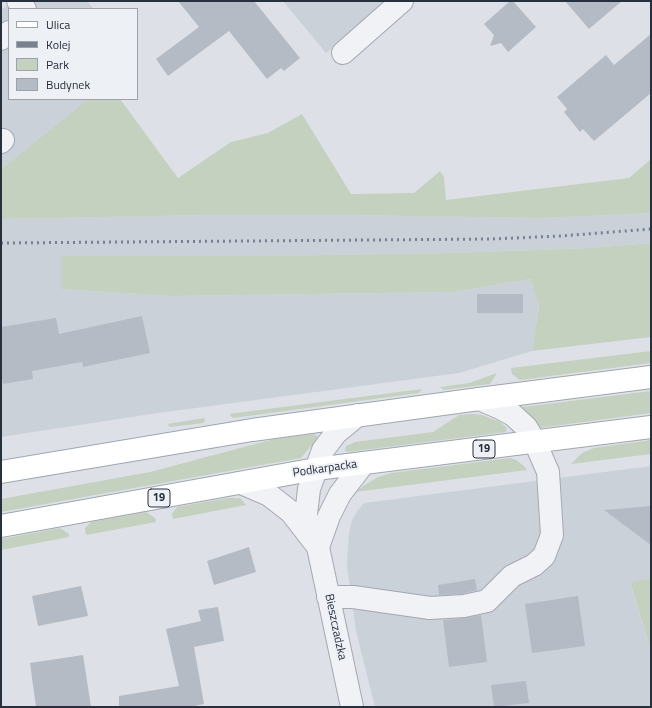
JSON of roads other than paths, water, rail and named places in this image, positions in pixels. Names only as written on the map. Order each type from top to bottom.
[{"type":"main road","points":[[1,472],[252,430],[651,377]]},
{"type":"main road","name":"Podkarpacka","points":[[1,526],[316,469],[651,428]]},
{"type":"street","points":[[343,53],[402,1]]},
{"type":"street","points":[[328,597],[353,597],[430,608],[464,606],[487,601],[512,576],[534,565],[544,556],[552,535],[548,472],[535,442],[526,427],[513,415],[498,406],[479,399]]},
{"type":"street","name":"Bieszczadzka","points":[[352,707],[328,597],[306,515],[309,489],[323,450],[336,432],[358,415]]},
{"type":"street","points":[[313,541],[329,516],[340,494],[364,463]]},
{"type":"street","name":"Bieszczadzka","points":[[241,483],[269,495],[291,512],[313,541]]},
{"type":"railway","points":[[1,243],[491,239],[561,236],[651,229]]}]
